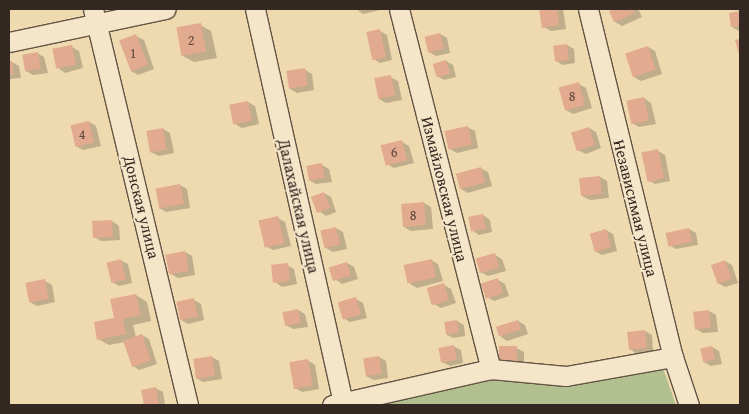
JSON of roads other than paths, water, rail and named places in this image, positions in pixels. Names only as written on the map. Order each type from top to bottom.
[{"type":"street","points":[[9,42],[94,16],[166,9]]},
{"type":"street","name":"Далахайская улица","points":[[255,9],[337,404]]},
{"type":"street","name":"Измайловская улица","points":[[399,9],[491,369]]},
{"type":"street","name":"Независимая улица","points":[[588,9],[673,357],[689,405]]},
{"type":"street","name":"Донская улица","points":[[94,16],[188,405]]},
{"type":"street","points":[[337,404],[491,369],[566,376],[673,357]]}]
